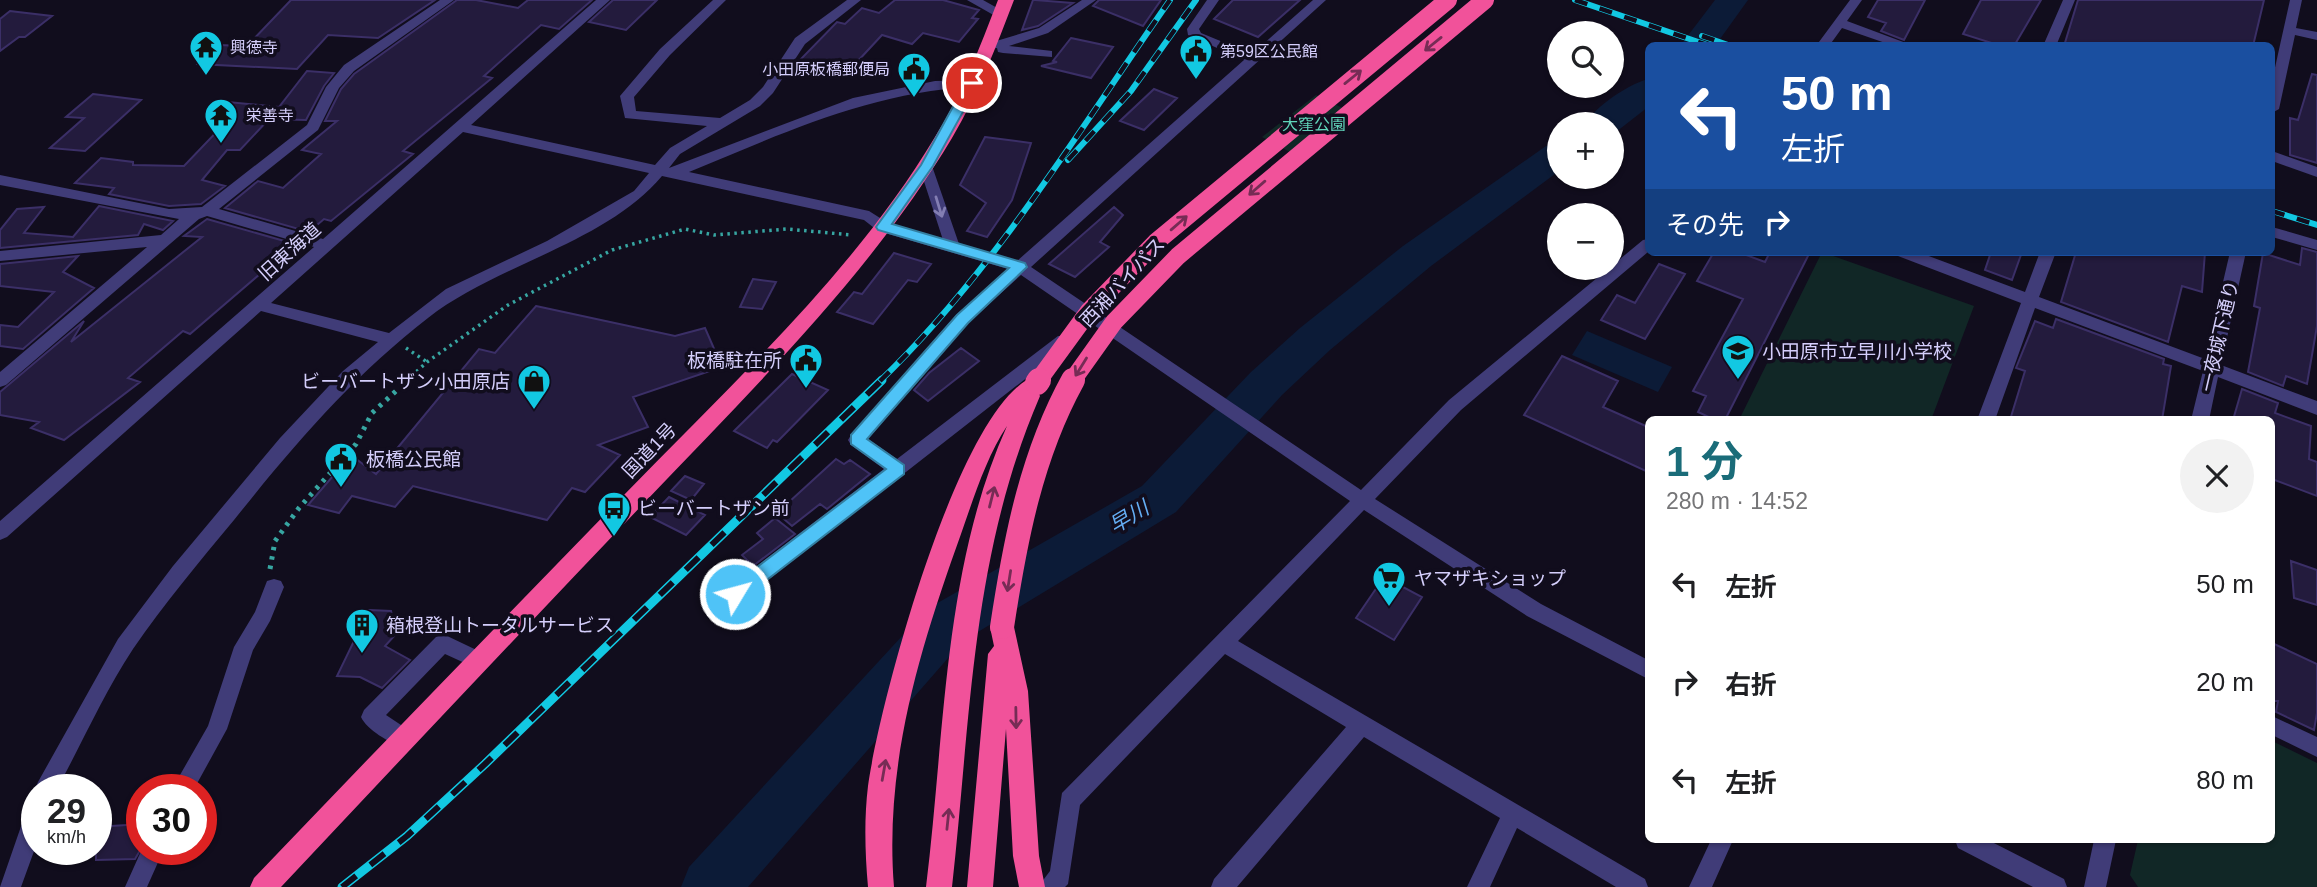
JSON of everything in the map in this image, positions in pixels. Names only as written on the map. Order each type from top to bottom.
[{"type":"highway","name":"西湘バイパス","points":[[939,887],[967,638],[986,520],[1007,446],[1037,383],[1089,311],[1156,242],[1448,0]]},
{"type":"highway","name":"西湘バイパス","points":[[980,887],[1003,627],[1014,549],[1034,470],[1064,396],[1104,335],[1189,247],[1302,149],[1485,0]]},
{"type":"highway","name":"国道1号","points":[[263,887],[819,303],[883,227],[926,166],[972,83],[1004,7]]},
{"type":"highway","points":[[881,887],[878,826],[881,786],[902,686],[925,608],[973,473],[998,425],[1016,399],[1037,383]]},
{"type":"highway","points":[[1003,627],[1016,691],[1026,856],[1032,887]]},
{"type":"street","points":[[0,381],[166,240],[313,127],[333,87],[349,68],[448,0]]},
{"type":"street","name":"旧東海道","points":[[0,532],[604,0]]},
{"type":"street","points":[[720,0],[665,52],[627,96],[630,115],[725,122]]},
{"type":"street","points":[[54,774],[125,645],[180,572],[286,443],[349,375],[390,339],[452,293],[529,257],[639,194],[663,173],[675,151],[755,103],[768,90],[800,41],[855,0]]},
{"type":"street","points":[[973,0],[1004,7]]},
{"type":"street","points":[[990,44],[1023,41],[1044,31],[1090,0]]},
{"type":"street","points":[[1213,0],[1194,29],[1195,35],[1253,59]]},
{"type":"street","points":[[898,469],[857,440],[962,319],[1320,0]]},
{"type":"street","points":[[1825,42],[1856,0]]},
{"type":"street","points":[[2051,42],[2069,0]]},
{"type":"street","points":[[2275,96],[2296,0]]},
{"type":"street","points":[[1839,23],[1896,42]]},
{"type":"street","points":[[2290,30],[2317,36]]},
{"type":"street","points":[[990,44],[1008,51],[1047,54]]},
{"type":"street","points":[[663,173],[849,105],[946,82],[972,83]]},
{"type":"street","points":[[459,127],[869,216],[883,227],[1020,267],[1339,485],[1534,610],[1645,668]]},
{"type":"street","points":[[2275,157],[2317,172]]},
{"type":"street","points":[[926,166],[953,248]]},
{"type":"street","points":[[0,180],[169,214],[200,213],[325,245]]},
{"type":"street","points":[[2275,233],[2317,245]]},
{"type":"street","points":[[0,256],[166,240]]},
{"type":"street","points":[[1049,887],[1060,876],[1070,800],[1455,405],[1645,247]]},
{"type":"street","points":[[1914,256],[2317,408]]},
{"type":"street","points":[[1987,416],[2046,256]]},
{"type":"street","name":"一夜城下通り","points":[[2201,416],[2237,256]]},
{"type":"street","points":[[258,305],[390,339]]},
{"type":"street","points":[[735,594],[1093,317]]},
{"type":"street","points":[[192,774],[217,729],[244,647],[263,615],[274,587]]},
{"type":"street","points":[[403,738],[370,717],[443,643],[480,661]]},
{"type":"street","points":[[1223,643],[1637,887]]},
{"type":"street","points":[[1222,887],[1361,725]]},
{"type":"street","points":[[2275,726],[2317,747]]},
{"type":"street","points":[[1478,887],[1513,813]]},
{"type":"street","points":[[1700,887],[1721,843]]},
{"type":"street","points":[[1972,843],[2056,887]]},
{"type":"street","points":[[2095,887],[2104,843]]},
{"type":"street","points":[[10,887],[21,856]]},
{"type":"street","points":[[136,887],[146,865]]},
{"type":"path","points":[[274,587],[270,570],[275,541],[316,488],[356,444],[372,413],[427,362],[508,305],[612,250],[684,229],[714,234],[787,229],[853,235]]},
{"type":"green space","name":"大窪公園","points":[[1316,95],[1359,116],[1303,159],[1262,137]]},
{"type":"green space","points":[[1820,256],[1833,256],[1974,306],[1933,416],[1741,416]]},
{"type":"green space","points":[[2275,742],[2317,763],[2317,887],[2138,887],[2130,875],[2137,843],[2275,843]]},
{"type":"water","points":[[1587,331],[1672,367],[1658,392],[1572,355]]},
{"type":"building","points":[[291,0],[435,0],[378,38],[328,35],[297,69],[198,64],[218,45],[247,46]]},
{"type":"building","points":[[457,0],[476,0],[518,8],[528,0],[592,0],[559,29],[541,25],[484,76],[492,78],[403,151],[413,154],[331,221],[324,219],[309,232],[225,208],[258,181],[283,188],[321,154],[302,150],[337,121],[325,121],[341,89],[354,74]]},
{"type":"building","points":[[613,0],[657,0],[626,30],[589,22]]},
{"type":"building","points":[[895,0],[943,0],[979,10],[972,18],[978,19],[959,42],[923,33],[912,44],[882,35],[843,77],[798,62],[837,22],[845,24],[862,8],[879,13]]},
{"type":"building","points":[[1033,0],[1073,3],[1038,26],[1022,30]]},
{"type":"building","points":[[1099,0],[1161,0],[1143,26],[1093,6]]},
{"type":"building","points":[[1233,0],[1300,0],[1258,37],[1214,19]]},
{"type":"building","points":[[1878,0],[1925,0],[1904,40],[1881,31],[1886,23],[1868,17]]},
{"type":"building","points":[[1981,0],[2041,0],[2016,42],[1988,42],[1963,34]]},
{"type":"building","points":[[2078,0],[2264,0],[2254,42],[2065,42]]},
{"type":"building","points":[[10,11],[52,16],[25,37],[19,37],[0,51],[0,19]]},
{"type":"building","points":[[1071,38],[1113,47],[1091,78],[1041,66],[1057,62],[1053,61]]},
{"type":"building","points":[[307,71],[334,73],[306,120],[269,119],[240,150],[227,150],[202,180],[225,186],[201,204],[169,206],[109,194],[114,188],[75,183],[101,158],[133,162],[133,165],[184,166],[227,121],[211,119],[228,102],[279,107]]},
{"type":"building","points":[[2312,74],[2317,75],[2317,163],[2290,155],[2290,118],[2298,120]]},
{"type":"building","points":[[1154,89],[1177,98],[1144,130],[1120,121]]},
{"type":"building","points":[[93,94],[141,100],[85,151],[50,148],[84,118],[66,117]]},
{"type":"building","points":[[985,137],[1031,143],[1012,200],[987,237],[967,231],[986,203],[960,185]]},
{"type":"building","points":[[99,206],[173,221],[163,230],[144,224],[138,235],[0,248],[0,230],[17,209],[44,207],[24,233],[73,237]]},
{"type":"building","points":[[1114,207],[1123,215],[1100,242],[1109,247],[1075,277],[1049,264]]},
{"type":"building","points":[[207,219],[295,244],[190,334],[183,331],[128,378],[140,382],[64,440],[31,428],[39,422],[0,415],[0,392],[84,321],[71,342],[202,237],[184,236]]},
{"type":"building","points":[[2302,248],[2317,252],[2317,326],[2307,384],[2286,376],[2283,386],[2248,372],[2260,308],[2254,306],[2262,256],[2272,256],[2300,265]]},
{"type":"building","points":[[894,253],[931,264],[917,282],[908,280],[873,324],[837,312],[854,292],[862,294]]},
{"type":"building","points":[[78,256],[63,272],[94,288],[23,349],[0,346],[0,325],[18,327],[54,292],[0,286],[0,264]]},
{"type":"building","points":[[1712,256],[1749,256],[1765,262],[1768,256],[1808,256],[1727,416],[1706,416],[1698,412],[1706,396],[1693,391],[1743,299],[1697,281]]},
{"type":"building","points":[[1990,256],[2021,256],[2012,280],[1985,270]]},
{"type":"building","points":[[2075,256],[2205,256],[2202,292],[2182,286],[2168,342],[2061,302]]},
{"type":"building","points":[[1659,264],[1685,274],[1645,339],[1601,320],[1617,295],[1635,303]]},
{"type":"building","points":[[753,279],[776,282],[762,309],[740,307]]},
{"type":"building","name":"ビーバートザン小田原店","points":[[536,306],[675,336],[705,328],[722,367],[633,397],[648,427],[598,445],[620,455],[585,492],[572,488],[547,520],[413,486],[395,507],[352,496],[339,513],[308,505],[351,455],[376,474],[479,349],[495,353]]},
{"type":"building","points":[[2056,319],[2164,359],[2163,364],[2171,366],[2163,416],[2011,416],[2025,371],[2016,368],[2035,321],[2053,328]]},
{"type":"building","points":[[961,348],[979,361],[928,401],[914,390],[929,373]]},
{"type":"building","points":[[1562,356],[1618,381],[1603,407],[1645,426],[1645,471],[1524,415]]},
{"type":"building","points":[[792,374],[828,390],[777,442],[773,440],[767,448],[734,431]]},
{"type":"building","points":[[2242,389],[2278,403],[2275,413],[2311,426],[2309,459],[2317,462],[2317,496],[2275,480],[2275,416],[2234,416]]},
{"type":"building","points":[[836,459],[844,464],[850,460],[870,474],[827,509],[820,504],[792,526],[777,513]]},
{"type":"building","points":[[685,476],[704,484],[691,500],[671,491]]},
{"type":"building","points":[[669,497],[705,515],[686,535],[650,517]]},
{"type":"building","points":[[775,518],[795,534],[753,566],[742,555],[763,539],[757,533]]},
{"type":"building","points":[[2291,561],[2317,570],[2317,605],[2294,598]]},
{"type":"building","name":"ヤマザキショップ","points":[[1384,577],[1422,597],[1394,640],[1356,618]]},
{"type":"building","name":"箱根登山トータルサービス","points":[[369,610],[391,611],[396,634],[385,646],[410,660],[382,688],[360,677],[337,676]]},
{"type":"building","points":[[2275,644],[2317,664],[2317,713],[2314,730],[2276,712],[2278,701],[2275,701]]},
{"type":"building","points":[[126,825],[126,859],[112,860],[112,826]]},
{"type":"waterway","name":"早川","points":[[1700,42],[1732,0]]},
{"type":"waterway","name":"早川","points":[[1619,112],[1645,92]]},
{"type":"waterway","name":"早川","points":[[710,887],[945,625],[1159,499],[1267,384],[1315,339],[1417,256],[1547,162]]},
{"type":"railway","points":[[880,381],[922,338],[998,246],[1170,0]]},
{"type":"railway","points":[[1068,160],[1131,91],[1196,0]]},
{"type":"railway","points":[[1575,0],[1698,42]]},
{"type":"railway","points":[[1702,36],[1719,42]]},
{"type":"railway","points":[[2275,212],[2317,225]]},
{"type":"railway","points":[[342,887],[407,836],[485,764],[882,380]]},
{"type":"place","name":"興徳寺","points":[[206,77]]},
{"type":"place","name":"第59区公民館","points":[[1196,81]]},
{"type":"place","name":"小田原板橋郵便局","points":[[914,99]]},
{"type":"place","name":"栄善寺","points":[[221,145]]},
{"type":"place","name":"小田原市立早川小学校","points":[[1738,381]]},
{"type":"place","name":"板橋駐在所","points":[[806,390]]},
{"type":"place","name":"ビーバートザン小田原店","points":[[534,411]]},
{"type":"place","name":"板橋公民館","points":[[341,489]]},
{"type":"place","name":"ビーバートザン前","points":[[614,538]]},
{"type":"place","name":"ヤマザキショップ","points":[[1389,608]]},
{"type":"place","name":"箱根登山トータルサービス","points":[[362,655]]},
{"type":"route","points":[[735,594],[898,469],[857,440],[962,319],[1020,267],[883,227],[926,166],[972,83]]}]
